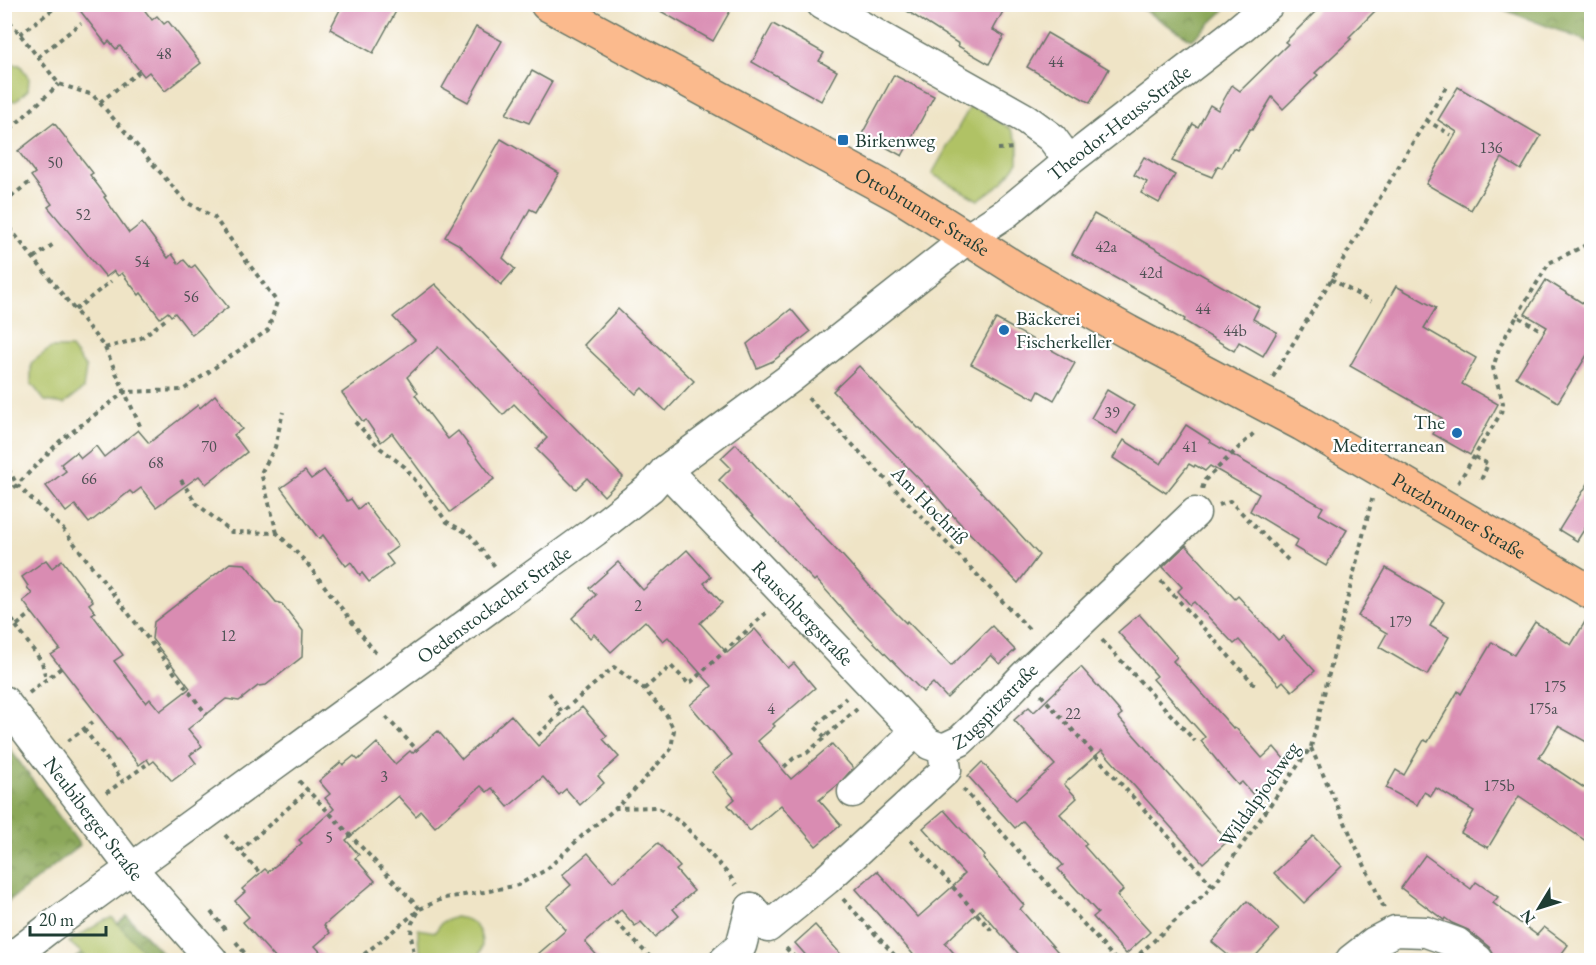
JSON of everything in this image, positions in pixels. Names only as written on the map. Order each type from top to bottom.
[{"type":"main road","name":"Ottobrunner Straße","points":[[547,4],[906,199],[1026,275],[1108,321],[1277,410]]},
{"type":"main road","name":"Putzbrunner Straße","points":[[1277,410],[1592,593]]},
{"type":"street","points":[[822,4],[1026,119],[1052,138],[1069,161]]},
{"type":"street","name":"Theodor-Heuss-Straße","points":[[968,238],[1006,213],[1269,4]]},
{"type":"street","name":"Oedenstockacher Straße","points":[[8,960],[514,591],[650,488],[666,470],[789,379],[968,238]]},
{"type":"street","name":"Rauschbergstraße","points":[[666,470],[944,759]]},
{"type":"street","name":"Zugspitzstraße","points":[[759,918],[826,880],[893,819],[960,741],[1024,676],[1196,513]]},
{"type":"street","name":"Neubiberger Straße","points":[[7,705],[132,869],[212,960]]},
{"type":"street","points":[[853,792],[916,731]]},
{"type":"street","points":[[733,953],[759,918]]},
{"type":"street","points":[[1351,960],[1374,942],[1395,932],[1425,932],[1457,944],[1478,960]]},
{"type":"path","points":[[20,34],[60,4]]},
{"type":"path","points":[[4,14],[59,84],[93,95],[186,202],[214,217],[277,302],[268,330],[183,390],[125,392],[60,441],[17,485],[4,495]]},
{"type":"path","points":[[38,57],[81,23]]},
{"type":"path","points":[[100,102],[140,71]]},
{"type":"path","points":[[4,135],[59,84]]},
{"type":"path","points":[[1196,513],[1204,480],[1277,410],[1330,279],[1446,87]]},
{"type":"path","points":[[1425,120],[1451,135]]},
{"type":"path","points":[[998,149],[1014,148]]},
{"type":"path","points":[[4,202],[30,182]]},
{"type":"path","points":[[4,221],[105,348],[141,428]]},
{"type":"path","points":[[1444,507],[1501,413],[1503,403],[1493,369],[1499,348],[1516,316],[1549,263],[1592,242]]},
{"type":"path","points":[[34,258],[55,243]]},
{"type":"path","points":[[1330,279],[1371,302]]},
{"type":"path","points":[[75,310],[111,282]]},
{"type":"path","points":[[1516,316],[1539,329]]},
{"type":"path","points":[[105,348],[141,338],[165,320]]},
{"type":"path","name":"Am Hochriß","points":[[789,379],[1050,651]]},
{"type":"path","points":[[283,412],[275,447],[261,473],[277,533],[306,562],[395,678]]},
{"type":"path","points":[[355,423],[380,448],[405,467],[447,522],[469,534],[514,591]]},
{"type":"path","points":[[1475,457],[1488,464],[1481,480]]},
{"type":"path","points":[[4,461],[17,485],[63,530],[207,715]]},
{"type":"path","name":"Wildalpjochweg","points":[[1133,960],[1213,886],[1311,747],[1380,469]]},
{"type":"path","points":[[181,480],[196,503],[231,532],[277,533]]},
{"type":"path","points":[[1196,513],[1230,501],[1288,560]]},
{"type":"path","points":[[1144,562],[1255,685]]},
{"type":"path","points":[[644,690],[672,666],[689,684],[768,611]]},
{"type":"path","points":[[16,626],[32,613]]},
{"type":"path","points":[[1083,620],[1195,741]]},
{"type":"path","points":[[4,627],[13,621],[42,662],[46,680]]},
{"type":"path","points":[[357,960],[420,909],[444,897],[518,885],[546,870],[640,784],[671,749],[674,730],[666,714],[644,690],[614,667],[538,735]]},
{"type":"path","points":[[7,705],[61,668]]},
{"type":"path","points":[[1024,676],[1213,886]]},
{"type":"path","points":[[549,693],[562,712]]},
{"type":"path","points":[[825,737],[815,727],[849,696]]},
{"type":"path","points":[[368,698],[418,751]]},
{"type":"path","points":[[784,767],[794,758],[807,753],[860,706]]},
{"type":"path","points":[[84,729],[123,781]]},
{"type":"path","points":[[1311,747],[1395,932]]},
{"type":"path","points":[[944,759],[1116,960]]},
{"type":"path","points":[[281,761],[420,909]]},
{"type":"path","points":[[103,796],[146,765]]},
{"type":"path","points":[[240,851],[308,790]]},
{"type":"path","points":[[616,808],[657,807],[683,824],[729,874],[759,918]]},
{"type":"path","points":[[207,814],[259,872]]},
{"type":"path","points":[[893,819],[993,931]]},
{"type":"path","points":[[826,880],[899,960]]},
{"type":"path","points":[[415,960],[411,936],[412,923],[420,909]]},
{"type":"path","points":[[616,922],[652,960]]},
{"type":"green space","points":[[1136,5],[1230,5],[1192,40]]},
{"type":"green space","points":[[1492,5],[1591,5],[1591,43]]},
{"type":"green space","points":[[9,64],[20,65],[29,78],[28,90],[16,101],[5,100],[5,67]]},
{"type":"green space","points":[[971,105],[1010,128],[1018,142],[1018,162],[1003,182],[978,200],[932,174]]},
{"type":"green space","points":[[51,348],[71,348],[86,368],[83,389],[64,404],[45,401],[31,383],[31,363]]},
{"type":"green space","points":[[4,741],[80,845],[5,904],[4,904]]},
{"type":"green space","points":[[127,916],[169,960],[73,960]]},
{"type":"green space","points":[[455,917],[470,921],[478,929],[482,945],[476,960],[426,960],[420,949],[418,929],[435,932],[442,922]]},
{"type":"green space","points":[[113,918],[152,960],[90,960],[69,942],[103,921]]},
{"type":"building","points":[[75,4],[140,4],[152,20],[157,16],[164,24],[168,21],[201,63],[165,91],[149,72],[144,76],[120,46],[116,49],[109,41],[106,44]]},
{"type":"building","points":[[343,4],[400,4],[373,53],[330,29]]},
{"type":"building","points":[[648,4],[734,4],[713,41]]},
{"type":"building","points":[[896,4],[1007,4],[993,30],[1004,36],[989,64]]},
{"type":"building","points":[[1323,4],[1382,4],[1349,37],[1351,39],[1315,73],[1318,75],[1283,109],[1272,97],[1237,150],[1233,148],[1222,168],[1218,166],[1212,177],[1172,161],[1193,124],[1198,127],[1210,105],[1218,110],[1232,85],[1240,91],[1288,44],[1285,42]]},
{"type":"building","points":[[773,24],[824,53],[819,61],[837,71],[821,101],[752,62]]},
{"type":"building","points":[[476,27],[502,41],[468,102],[442,88]]},
{"type":"building","points":[[1047,33],[1109,69],[1090,103],[1027,67]]},
{"type":"building","points":[[532,71],[552,82],[529,123],[506,114]]},
{"type":"building","points":[[894,75],[934,96],[902,156],[862,134]]},
{"type":"building","points":[[1458,87],[1541,136],[1521,170],[1502,158],[1471,210],[1426,184],[1457,132],[1438,120]]},
{"type":"building","points":[[54,123],[93,173],[90,175],[129,233],[142,223],[168,258],[172,254],[179,264],[184,260],[191,268],[195,265],[228,307],[192,335],[175,313],[171,316],[168,312],[160,318],[122,273],[118,276],[114,271],[106,277],[48,207],[52,204],[31,176],[35,173],[18,151]]},
{"type":"building","points":[[501,139],[559,173],[536,212],[530,209],[503,258],[515,269],[501,285],[458,244],[445,237]]},
{"type":"building","points":[[1144,157],[1175,175],[1159,203],[1141,193],[1147,182],[1134,175]]},
{"type":"building","points":[[1094,214],[1259,307],[1253,319],[1277,332],[1263,356],[1239,342],[1234,351],[1184,321],[1185,319],[1166,306],[1072,254]]},
{"type":"building","points":[[1546,280],[1592,309],[1592,347],[1558,402],[1516,377],[1547,327],[1525,314]]},
{"type":"building","points":[[435,284],[623,477],[604,496],[587,478],[576,489],[536,449],[547,438],[514,404],[503,415],[438,347],[407,377],[418,393],[415,395],[448,439],[458,431],[494,479],[450,512],[392,433],[381,442],[366,420],[363,422],[342,393],[415,340],[393,317]]},
{"type":"building","points":[[1396,286],[1436,308],[1424,328],[1476,358],[1462,384],[1498,404],[1470,455],[1433,434],[1442,418],[1350,366]]},
{"type":"building","points":[[618,309],[694,381],[666,411],[642,388],[636,394],[584,345]]},
{"type":"building","points":[[791,309],[810,332],[773,361],[757,368],[747,344]]},
{"type":"building","points":[[996,319],[1075,363],[1054,400],[1039,391],[1035,399],[971,364]]},
{"type":"building","points":[[859,366],[964,473],[1039,555],[1018,583],[956,519],[928,486],[833,391]]},
{"type":"building","points":[[1107,390],[1134,406],[1117,434],[1091,418]]},
{"type":"building","points":[[215,395],[242,429],[234,435],[247,452],[206,484],[199,476],[156,507],[141,488],[133,494],[130,491],[89,523],[75,505],[66,512],[46,486],[66,471],[61,464],[76,452],[81,458],[96,446],[104,457],[138,430],[149,443],[198,405],[200,408]]},
{"type":"building","points":[[1186,425],[1210,442],[1323,507],[1319,514],[1347,530],[1326,566],[1294,547],[1298,540],[1250,511],[1259,494],[1210,466],[1205,471],[1189,464],[1166,493],[1113,458],[1124,440],[1161,464]]},
{"type":"building","points":[[736,444],[876,593],[951,666],[992,626],[1015,650],[1000,664],[991,655],[947,698],[933,683],[923,692],[719,480],[731,468],[721,458]]},
{"type":"building","points":[[324,470],[347,501],[351,499],[358,509],[365,503],[398,546],[386,555],[393,564],[369,582],[362,573],[360,575],[351,562],[346,566],[323,535],[319,539],[281,488],[305,471],[311,479]]},
{"type":"building","points":[[1592,477],[1592,517],[1577,541],[1559,530]]},
{"type":"building","points":[[1186,545],[1235,599],[1238,596],[1278,640],[1283,636],[1315,671],[1292,691],[1283,681],[1279,685],[1239,640],[1234,644],[1194,602],[1190,605],[1178,591],[1182,587],[1163,567]]},
{"type":"building","points":[[687,550],[711,577],[704,583],[722,603],[700,623],[727,653],[755,629],[788,668],[794,663],[815,688],[773,724],[775,726],[758,741],[791,779],[832,744],[853,768],[839,784],[819,800],[841,825],[816,846],[781,805],[750,831],[728,805],[735,799],[712,772],[732,755],[690,705],[712,686],[668,637],[663,641],[645,621],[611,652],[594,634],[590,638],[572,618],[596,595],[589,588],[618,562],[643,590]]},
{"type":"building","points":[[46,560],[52,568],[62,560],[93,601],[89,604],[95,612],[92,614],[123,655],[114,661],[146,703],[150,699],[160,711],[190,688],[152,639],[154,622],[230,563],[245,564],[303,631],[302,657],[266,685],[258,686],[239,701],[226,699],[188,729],[202,746],[190,755],[196,763],[172,781],[154,761],[150,764],[147,759],[139,765],[51,655],[60,649],[23,601],[32,594],[22,577]]},
{"type":"building","points":[[1386,568],[1444,602],[1430,626],[1449,637],[1427,675],[1379,647],[1387,633],[1358,616]]},
{"type":"building","points":[[1591,612],[1592,745],[1558,726],[1539,758],[1592,793],[1592,845],[1519,796],[1488,848],[1461,833],[1474,811],[1436,788],[1431,796],[1424,792],[1417,805],[1386,788],[1396,770],[1404,775],[1424,740],[1428,742],[1458,691],[1461,694],[1492,642],[1514,655],[1535,622],[1571,645]]},
{"type":"building","points":[[1139,614],[1177,657],[1173,661],[1262,758],[1274,747],[1290,766],[1255,797],[1242,782],[1238,785],[1223,768],[1201,741],[1205,737],[1153,679],[1157,676],[1118,632]]},
{"type":"building","points":[[1081,667],[1122,714],[1118,717],[1228,841],[1203,863],[1102,750],[1064,784],[1077,798],[1060,814],[1087,844],[1084,846],[1123,890],[1117,896],[1150,932],[1126,954],[1093,917],[1098,913],[1058,869],[1063,865],[1023,821],[1015,828],[968,776],[982,762],[1016,800],[1055,765],[1014,720],[1029,707],[1034,712]]},
{"type":"building","points":[[582,707],[607,736],[603,739],[619,757],[598,776],[604,783],[580,805],[566,789],[559,795],[543,777],[508,807],[492,788],[487,792],[481,786],[435,827],[421,811],[416,816],[398,796],[346,840],[359,855],[355,858],[375,881],[324,925],[330,933],[315,946],[328,960],[277,960],[243,922],[249,917],[235,901],[245,892],[242,889],[265,869],[268,872],[302,843],[299,840],[334,809],[325,798],[330,794],[319,781],[341,762],[343,765],[354,756],[358,760],[377,743],[395,764],[438,731],[462,759],[511,715],[538,746]]},
{"type":"building","points":[[944,810],[985,856],[983,858],[1024,905],[1020,909],[1065,960],[1024,960],[980,910],[945,943],[960,960],[918,960],[856,889],[877,871],[918,917],[960,880],[964,874],[923,828]]},
{"type":"building","points":[[1313,836],[1342,866],[1304,903],[1274,873]]},
{"type":"building","points":[[658,843],[680,867],[676,870],[694,891],[673,909],[679,916],[655,937],[641,922],[635,926],[621,910],[585,942],[601,960],[531,960],[566,930],[546,907],[571,885],[562,875],[588,853],[613,882]]},
{"type":"building","points":[[1425,855],[1471,889],[1476,882],[1498,897],[1493,903],[1537,935],[1544,927],[1568,945],[1557,960],[1502,960],[1494,955],[1489,947],[1468,930],[1445,918],[1444,920],[1401,888]]},
{"type":"building","points":[[1247,901],[1279,930],[1252,960],[1234,960],[1212,942]]},
{"type":"building","points":[[815,925],[846,960],[810,960],[795,943]]},
{"type":"place","name":"Birkenweg","points":[[843,140]]},
{"type":"place","name":"Bäckerei Fischerkeller","points":[[1004,330]]},
{"type":"place","name":"The Mediterranean","points":[[1457,433]]}]
